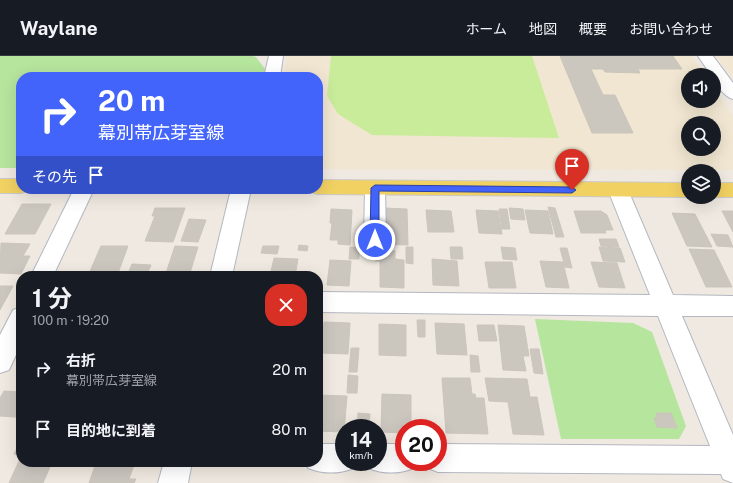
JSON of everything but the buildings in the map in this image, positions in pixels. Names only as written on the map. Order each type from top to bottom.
[{"type":"main road","points":[[0,186],[16,186]]},
{"type":"main road","points":[[323,187],[681,190]]},
{"type":"main road","points":[[721,190],[733,190]]},
{"type":"street","points":[[273,72],[276,56]]},
{"type":"street","points":[[706,56],[733,94]]},
{"type":"street","points":[[375,188],[375,240]]},
{"type":"street","points":[[447,458],[732,463],[618,190]]},
{"type":"street","points":[[44,271],[82,194]]},
{"type":"street","points":[[222,271],[240,194]]},
{"type":"street","points":[[323,302],[733,306]]},
{"type":"street","points":[[0,361],[16,328]]},
{"type":"street","points":[[323,458],[335,458]]},
{"type":"street","points":[[173,483],[177,467]]},
{"type":"shaded area","points":[[287,56],[692,56],[700,68],[681,68],[681,108],[721,108],[721,99],[733,116],[733,170],[721,170],[721,164],[681,164],[681,170],[323,169],[323,72],[284,72]]},
{"type":"shaded area","points":[[716,56],[733,56],[733,78]]},
{"type":"green space","points":[[0,56],[252,56],[256,57],[265,69],[264,72],[16,72],[16,168],[0,168]]},
{"type":"green space","points":[[331,56],[532,56],[559,138],[372,135],[338,114],[327,96]]},
{"type":"green space","points":[[535,319],[633,323],[652,332],[686,426],[679,439],[561,439]]},
{"type":"route","points":[[375,240],[375,188],[572,190]]}]
